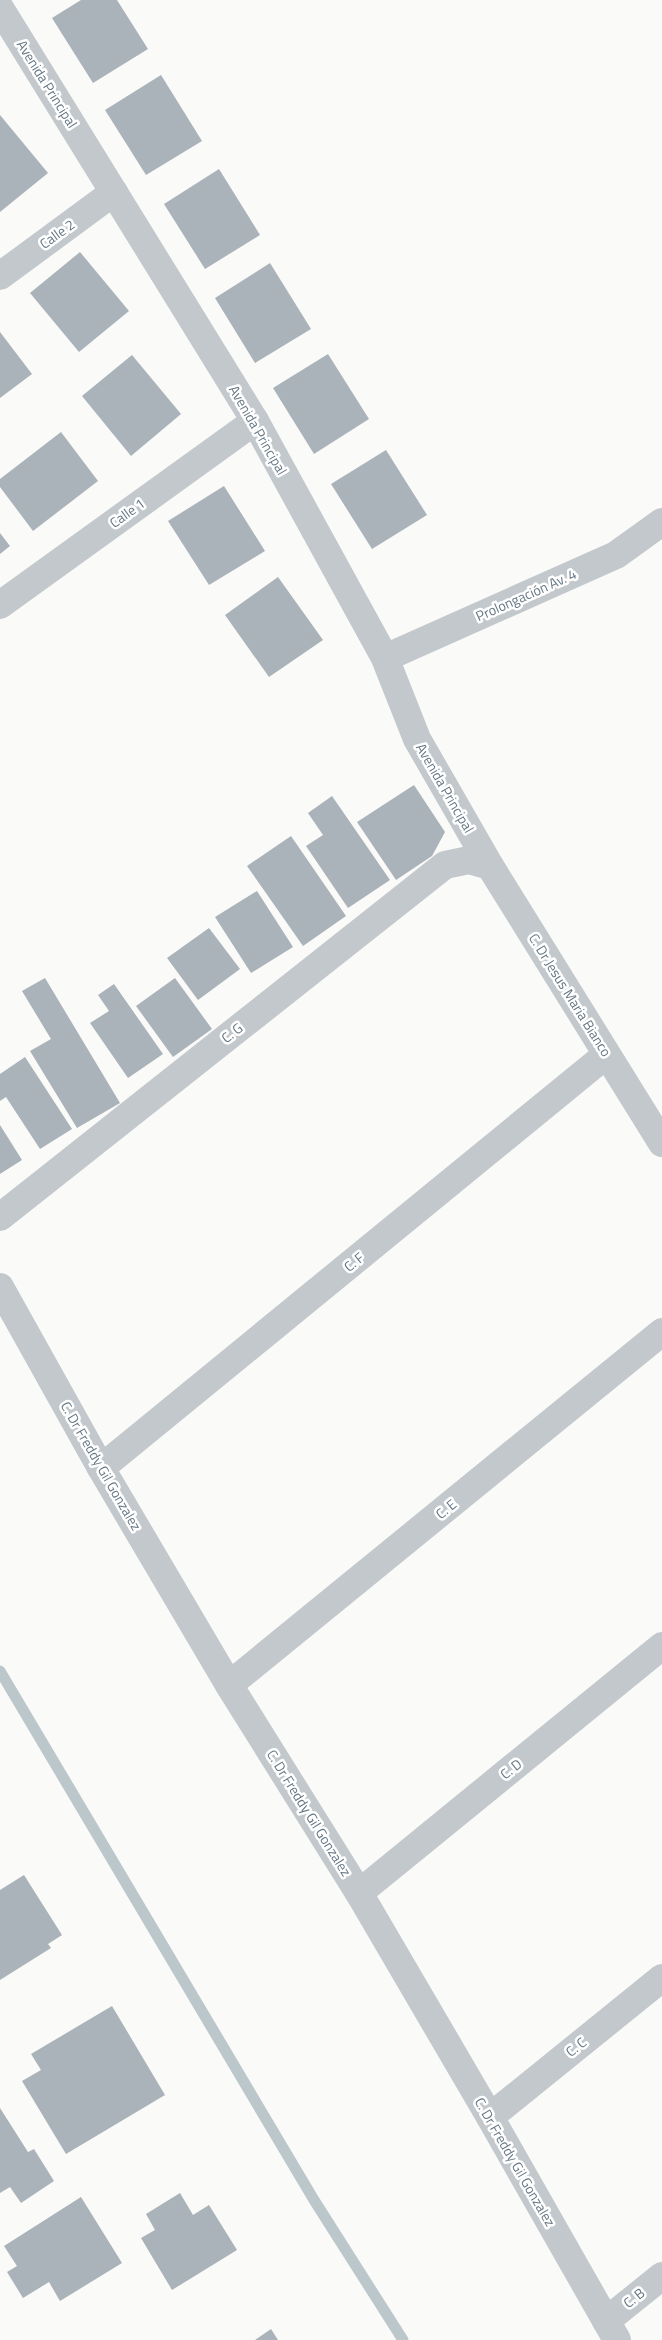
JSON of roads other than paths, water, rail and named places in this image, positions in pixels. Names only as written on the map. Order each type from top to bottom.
[{"type":"street","name":"Avenida Principal","points":[[0,8],[255,421],[385,658],[417,739],[480,863]]},
{"type":"street","name":"Calle 2","points":[[0,276],[114,192]]},
{"type":"street","name":"Calle 1","points":[[0,605],[255,421]]},
{"type":"street","name":"Prolongación Av. 4","points":[[385,658],[616,555],[662,522]]},
{"type":"street","name":"C. Dr Jesus Maria Bianco","points":[[480,863],[662,1143]]},
{"type":"street","name":"C. G","points":[[0,1217],[445,865],[480,863]]},
{"type":"street","name":"C. F","points":[[101,1468],[606,1055]]},
{"type":"street","name":"C. Dr Freddy Gil Gonzalez","points":[[0,1287],[101,1468],[229,1685],[359,1893],[490,2117],[611,2330]]},
{"type":"street","name":"C. E","points":[[229,1685],[662,1332]]},
{"type":"street","name":"C. D","points":[[359,1893],[662,1646]]},
{"type":"street","name":"C. C","points":[[490,2117],[662,1978]]},
{"type":"street","name":"C. B","points":[[611,2330],[662,2276]]},
{"type":"waterway","points":[[0,1671],[314,2200],[403,2340]]}]
